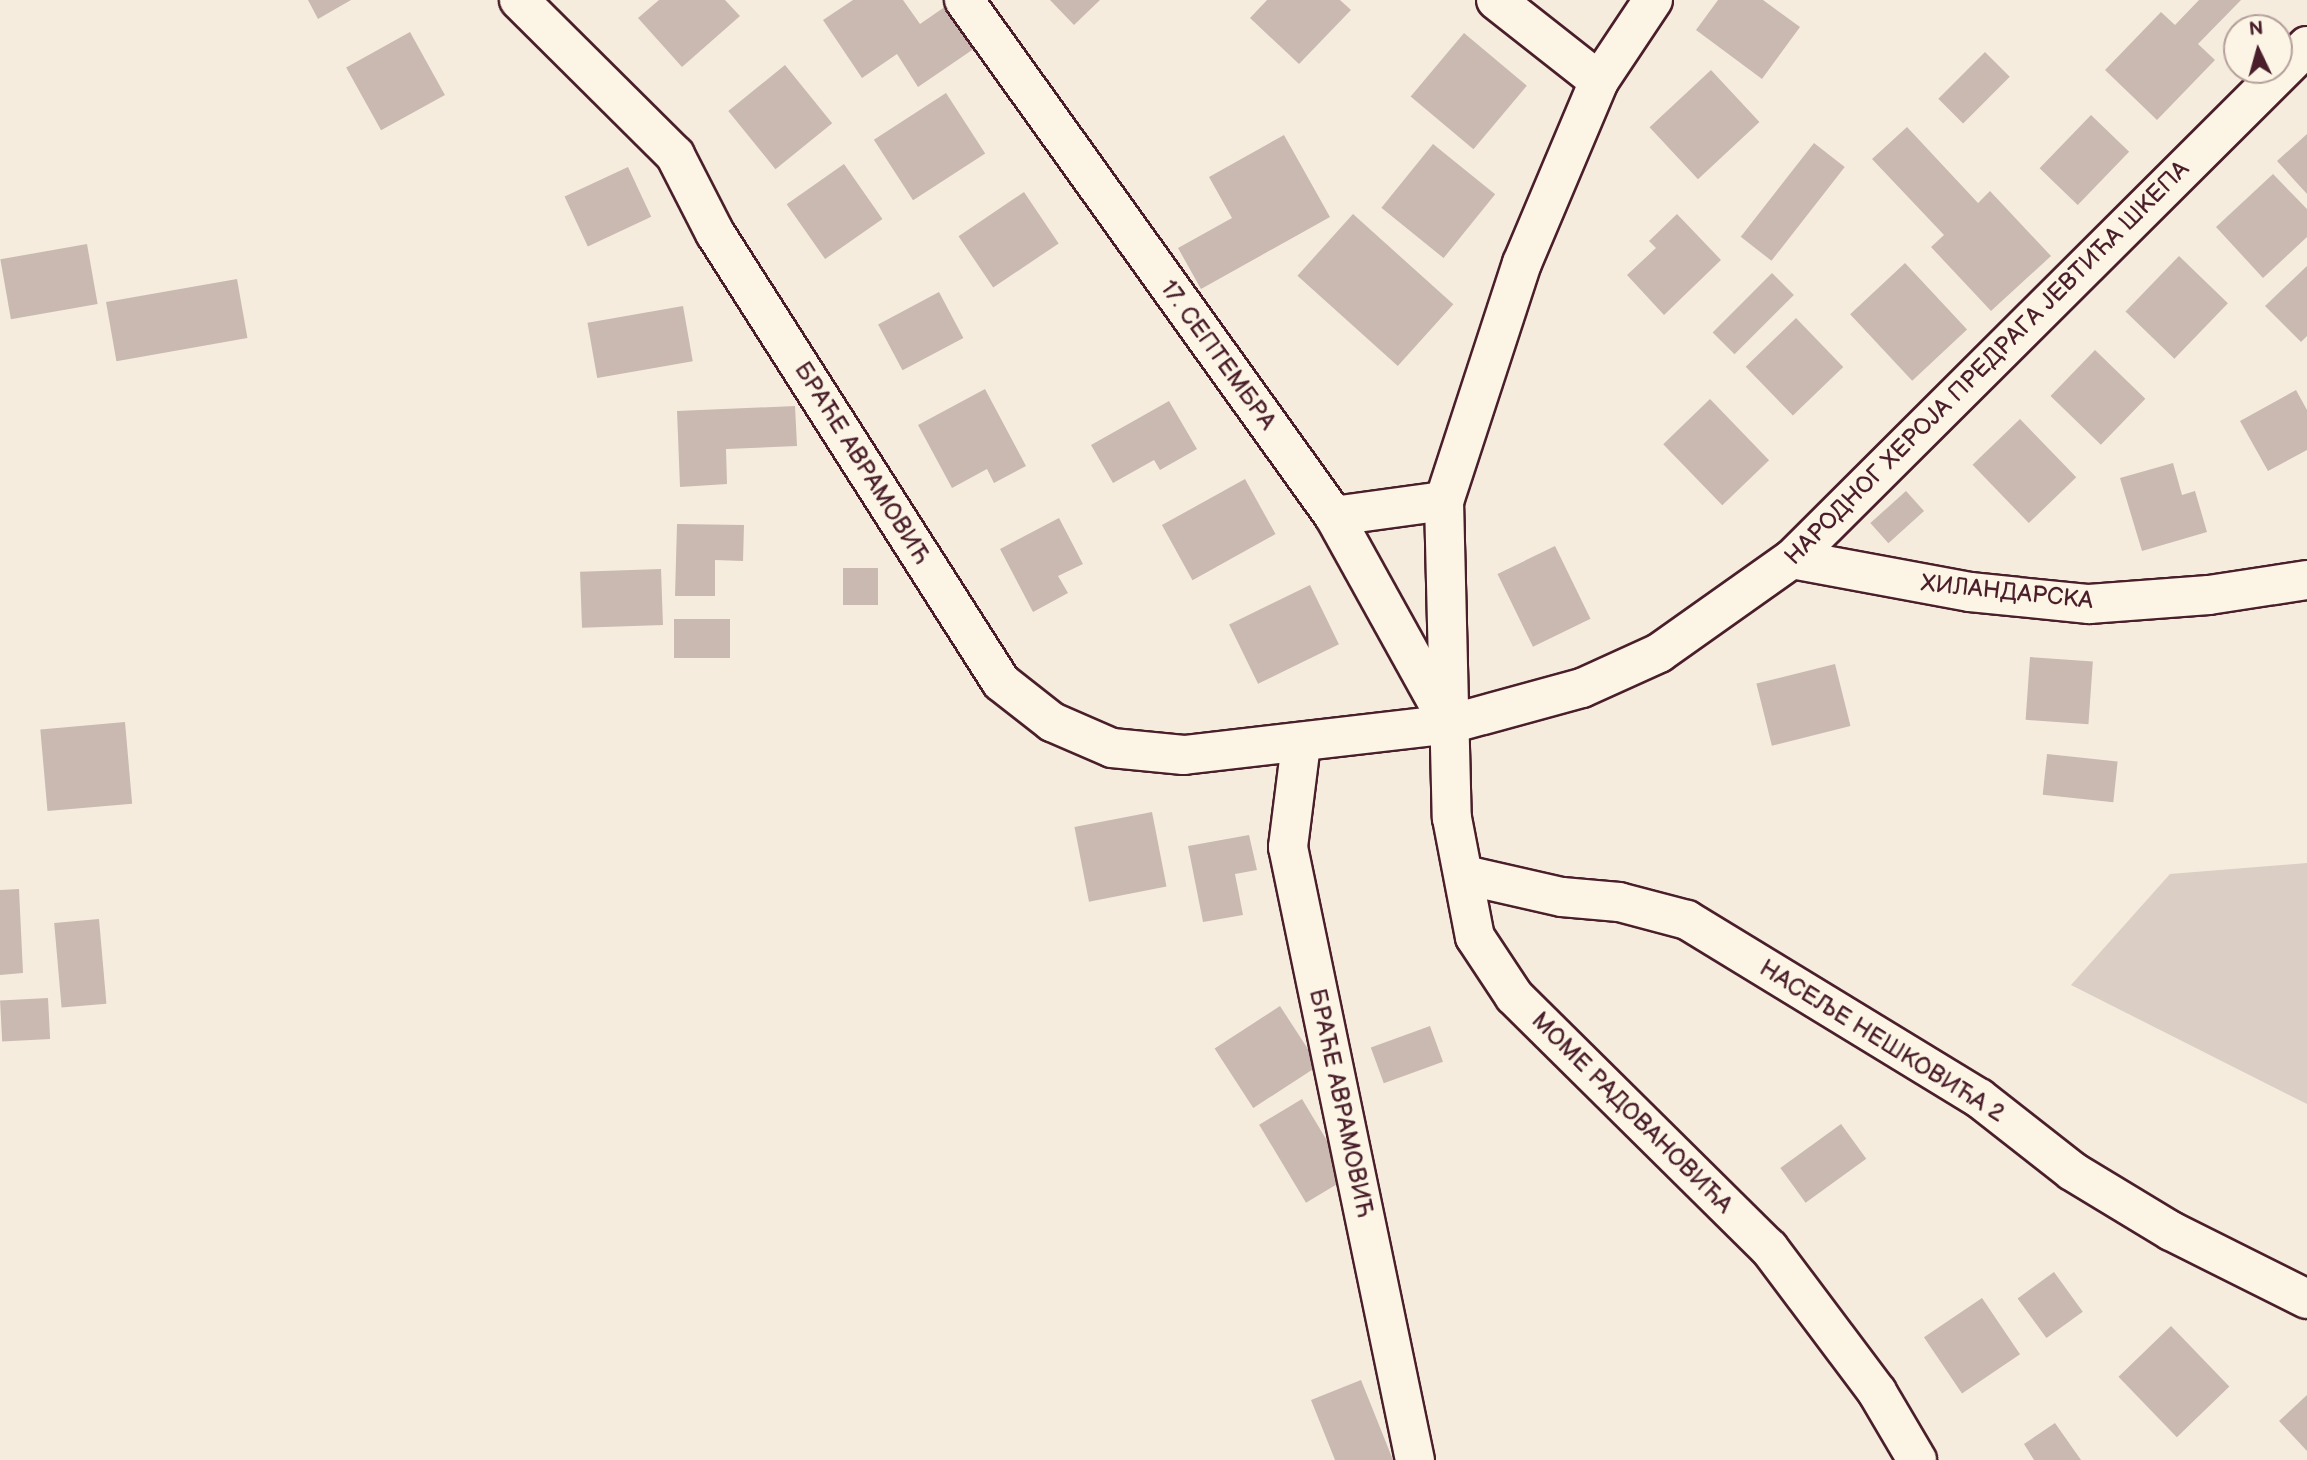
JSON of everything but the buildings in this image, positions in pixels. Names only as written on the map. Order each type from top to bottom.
[{"type":"street","name":"БРАЋЕ АВРАМОВИЋ","points":[[519,0],[675,155],[715,233],[1001,682],[1052,722],[1112,748],[1184,755],[1301,744],[1450,724]]},
{"type":"street","name":"17. СЕПТЕМБРА","points":[[964,0],[1334,516],[1450,724]]},
{"type":"street","points":[[1496,0],[1599,81]]},
{"type":"street","name":"МОМЕ РАДОВАНОВИЋА","points":[[1653,0],[1599,81],[1522,263],[1444,501],[1452,818],[1475,937],[1514,996],[1769,1248],[1877,1392],[1917,1460]]},
{"type":"street","name":"НАРОДНОГ ХЕРОЈА ПРЕДРАГА ЈЕВТИЋА ШКЕПА","points":[[1450,724],[1582,688],[1659,653],[1792,559],[2307,46]]},
{"type":"street","points":[[1334,516],[1444,501]]},
{"type":"street","name":"ХИЛАНДАРСКА","points":[[1792,559],[1970,592],[2089,604],[2209,595],[2307,580]]},
{"type":"street","name":"БРАЋЕ АВРАМОВИЋ","points":[[1301,744],[1288,847],[1415,1460]]},
{"type":"street","name":"НАСЕЉЕ НЕШКОВИЋА 2","points":[[1465,875],[1562,897],[1619,902],[1688,920],[1979,1098],[2071,1171],[2171,1231],[2307,1299]]},
{"type":"shaded area","points":[[2307,863],[2307,1104],[2071,985],[2170,874]]}]
